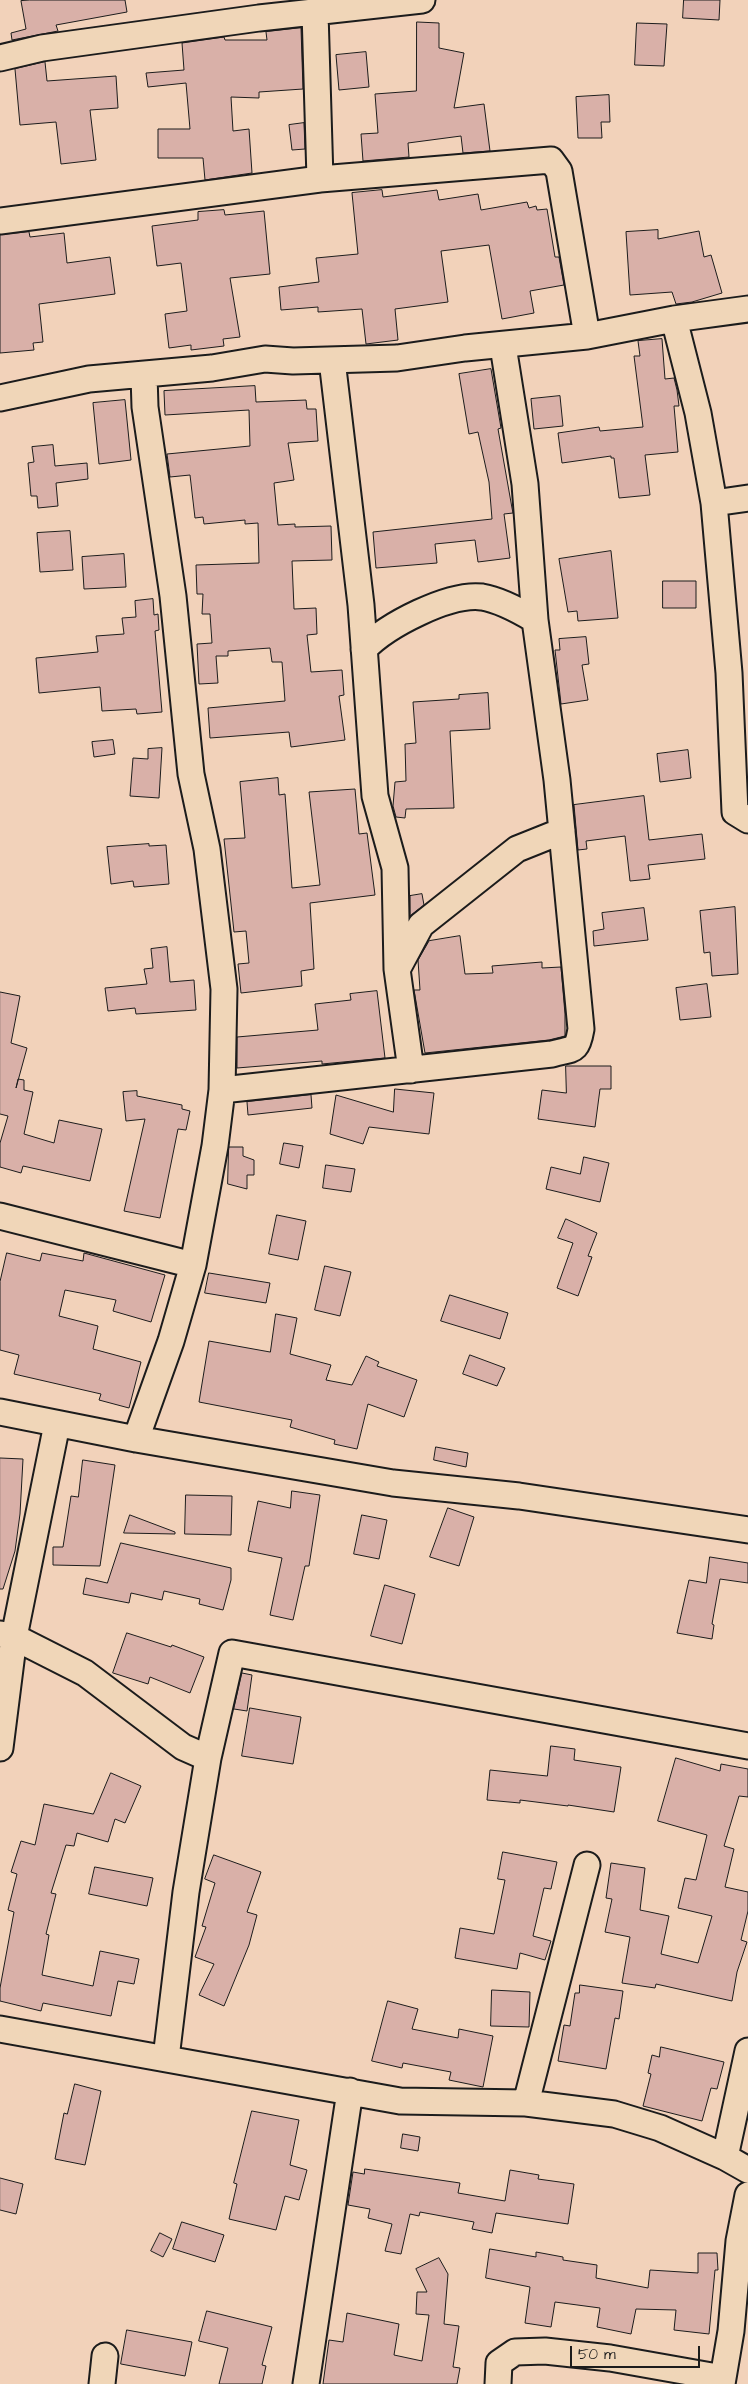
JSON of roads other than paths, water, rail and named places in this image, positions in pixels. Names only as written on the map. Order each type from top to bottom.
[{"type":"street","points":[[0,58],[42,48],[258,9],[315,12],[422,0]]},
{"type":"street","points":[[315,12],[320,179]]},
{"type":"street","points":[[0,221],[320,179],[551,160],[559,171],[587,336]]},
{"type":"street","points":[[0,398],[89,379],[212,368],[265,359],[332,360],[397,358],[504,346],[587,336],[674,319],[748,308]]},
{"type":"street","points":[[674,319],[698,413],[714,502],[738,672],[736,812],[748,820]]},
{"type":"street","points":[[222,1090],[552,1054],[574,1050],[579,1044],[581,1029],[557,780],[535,620],[525,484],[504,346]]},
{"type":"street","points":[[332,360],[361,605],[375,796],[395,868],[397,969],[411,1070]]},
{"type":"street","points":[[136,1439],[171,1341],[193,1265],[215,1146],[222,1090],[224,989],[207,849],[190,774],[173,596],[145,407],[144,375]]},
{"type":"street","points":[[714,502],[748,498]]},
{"type":"street","points":[[364,649],[374,639],[404,620],[426,610],[464,598],[482,597],[535,620]]},
{"type":"street","points":[[397,969],[406,949],[421,925],[517,848],[562,831]]},
{"type":"street","points":[[0,1216],[193,1265]]},
{"type":"street","points":[[0,1412],[136,1439],[393,1483],[519,1496],[748,1530]]},
{"type":"street","points":[[0,1748],[7,1635],[58,1424]]},
{"type":"street","points":[[7,1635],[85,1673],[183,1747],[208,1758]]},
{"type":"street","points":[[166,2058],[186,1892],[208,1758],[232,1653],[748,1746]]},
{"type":"street","points":[[526,2103],[587,1864]]},
{"type":"street","points":[[0,2029],[400,2101],[526,2103],[614,2114],[640,2121],[725,2156],[748,2170]]},
{"type":"street","points":[[725,2156],[748,2051]]},
{"type":"street","points":[[306,2384],[350,2091]]},
{"type":"street","points":[[498,2384],[499,2363],[515,2352],[529,2351],[610,2358],[722,2381],[731,2331],[739,2241],[748,2195]]},
{"type":"street","points":[[102,2384],[105,2356]]}]
